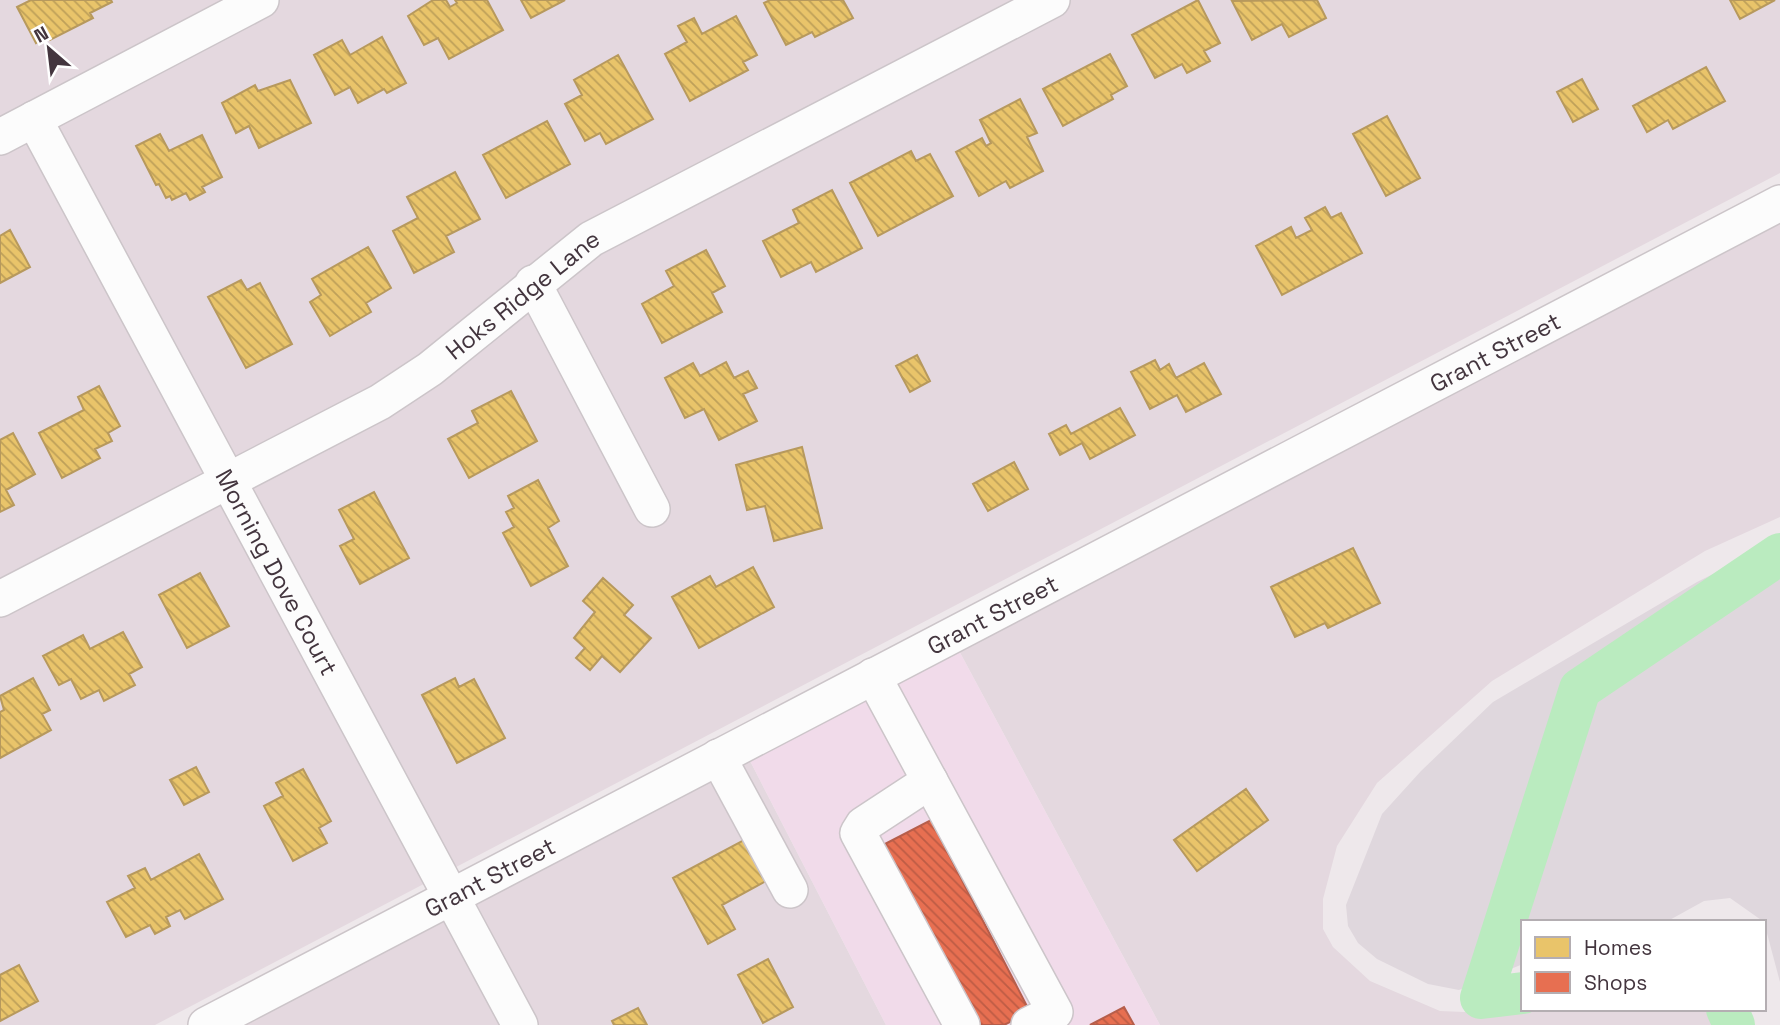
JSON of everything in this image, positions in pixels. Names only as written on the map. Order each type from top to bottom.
[{"type":"street","points":[[0,136],[261,0]]},
{"type":"street","name":"Hoks Ridge Lane","points":[[0,599],[380,402],[430,369],[533,283],[591,240],[1052,0]]},
{"type":"street","name":"Morning Dove Court","points":[[34,119],[520,1025]]},
{"type":"street","name":"Grant Street","points":[[206,1025],[1780,203]]},
{"type":"street","points":[[533,283],[652,509]]},
{"type":"street","points":[[873,676],[1055,1012],[1029,1025]]},
{"type":"street","points":[[718,757],[790,890]]},
{"type":"street","points":[[930,781],[863,825],[858,833],[962,1025]]},
{"type":"shaded area","points":[[0,0],[1780,0],[1780,173],[155,1025],[0,1025]]},
{"type":"shaded area","points":[[1780,219],[1780,517],[1705,551],[1492,681],[1377,783],[1337,846],[1323,899],[1323,929],[1333,947],[1370,981],[1440,1011],[1488,1013],[1509,1006],[1521,998],[1521,1011],[1748,1011],[1745,1017],[1734,1025],[1160,1025],[957,647]]},
{"type":"shaded area","points":[[1780,541],[1780,982],[1766,920],[1761,920],[1730,898],[1704,901],[1670,920],[1521,920],[1521,965],[1459,990],[1428,984],[1377,959],[1358,943],[1348,926],[1346,905],[1382,814],[1421,771],[1493,702],[1697,582]]},
{"type":"shaded area","points":[[957,647],[1160,1025],[886,1025],[748,757]]},
{"type":"shaded area","points":[[748,757],[886,1025],[234,1025]]},
{"type":"building: Homes","points":[[31,0],[112,2],[90,13],[93,18],[50,40],[48,36],[36,43],[17,7]]},
{"type":"building: Homes","points":[[433,0],[446,0],[450,7],[457,3],[455,0],[487,0],[503,30],[449,59],[438,38],[424,45],[408,16]]},
{"type":"building: Homes","points":[[521,0],[565,0],[531,18]]},
{"type":"building: Homes","points":[[770,0],[843,0],[853,18],[815,37],[812,32],[786,45],[764,3]]},
{"type":"building: Homes","points":[[1198,0],[1220,43],[1204,51],[1210,61],[1187,73],[1182,64],[1155,78],[1132,35]]},
{"type":"building: Homes","points":[[1317,0],[1326,18],[1289,37],[1282,24],[1252,40],[1232,1]]},
{"type":"building: Homes","points":[[1730,0],[1775,0],[1740,19]]},
{"type":"building: Homes","points":[[736,16],[757,55],[743,62],[748,70],[690,101],[665,54],[687,42],[678,26],[694,18],[702,34]]},
{"type":"building: Homes","points":[[382,37],[406,83],[387,93],[384,89],[358,103],[350,87],[335,95],[314,55],[342,40],[350,55]]},
{"type":"building: Homes","points":[[1110,54],[1127,86],[1111,95],[1113,99],[1063,126],[1043,89]]},
{"type":"building: Homes","points":[[618,55],[653,119],[606,144],[600,133],[585,141],[565,104],[582,95],[574,80]]},
{"type":"building: Homes","points":[[1706,67],[1725,101],[1673,129],[1668,120],[1647,132],[1633,106]]},
{"type":"building: Homes","points":[[1582,79],[1598,109],[1573,122],[1557,92]]},
{"type":"building: Homes","points":[[290,80],[311,123],[259,148],[249,126],[236,133],[222,103],[255,85],[258,91]]},
{"type":"building: Homes","points":[[1020,99],[1037,133],[1027,137],[1043,171],[1010,188],[1006,181],[979,196],[956,152],[982,138],[986,146],[991,143],[980,120]]},
{"type":"building: Homes","points":[[1387,116],[1420,178],[1386,196],[1353,134]]},
{"type":"building: Homes","points":[[547,121],[570,164],[506,198],[483,155]]},
{"type":"building: Homes","points":[[160,134],[169,151],[202,135],[222,177],[202,187],[205,192],[190,200],[186,193],[172,200],[170,196],[166,198],[159,184],[156,185],[136,146]]},
{"type":"building: Homes","points":[[911,151],[916,161],[930,154],[953,196],[878,236],[850,183]]},
{"type":"building: Homes","points":[[455,172],[480,219],[446,236],[454,252],[414,273],[393,231],[418,218],[407,197]]},
{"type":"building: Homes","points":[[832,190],[862,248],[816,272],[811,262],[781,277],[763,241],[799,223],[793,210]]},
{"type":"building: Homes","points":[[1325,207],[1331,218],[1341,213],[1362,253],[1282,295],[1256,246],[1291,227],[1296,238],[1312,230],[1305,218]]},
{"type":"building: Homes","points":[[10,230],[30,267],[0,283],[0,236]]},
{"type":"building: Homes","points":[[368,247],[391,288],[366,303],[371,312],[330,336],[310,302],[321,295],[312,279]]},
{"type":"building: Homes","points":[[706,250],[725,286],[712,293],[722,312],[662,343],[642,304],[674,286],[666,271]]},
{"type":"building: Homes","points":[[241,280],[247,290],[260,283],[292,344],[246,368],[208,297]]},
{"type":"building: Homes","points":[[917,355],[930,381],[910,392],[896,366]]},
{"type":"building: Homes","points":[[1155,360],[1160,370],[1169,364],[1176,378],[1204,363],[1221,394],[1186,412],[1177,395],[1150,409],[1131,372]]},
{"type":"building: Homes","points":[[726,362],[734,378],[748,371],[757,388],[743,394],[757,421],[719,440],[704,409],[685,418],[665,378],[693,363],[700,376]]},
{"type":"building: Homes","points":[[99,386],[120,426],[108,433],[112,441],[95,449],[100,458],[62,478],[39,433],[84,410],[78,397]]},
{"type":"building: Homes","points":[[511,391],[537,441],[469,478],[448,439],[478,423],[472,411]]},
{"type":"building: Homes","points":[[1120,408],[1135,435],[1090,459],[1082,443],[1060,455],[1049,434],[1066,425],[1071,434]]},
{"type":"building: Homes","points":[[13,433],[35,474],[6,490],[14,505],[0,512],[0,440]]},
{"type":"building: Homes","points":[[802,447],[822,528],[774,541],[765,506],[747,510],[736,465]]},
{"type":"building: Homes","points":[[1014,462],[1028,489],[988,511],[973,484]]},
{"type":"building: Homes","points":[[538,480],[559,521],[548,528],[568,566],[531,586],[503,533],[514,527],[506,512],[514,508],[508,496]]},
{"type":"building: Homes","points":[[374,492],[409,558],[360,584],[340,546],[354,539],[339,510]]},
{"type":"building: Homes","points":[[1353,548],[1380,603],[1328,628],[1325,623],[1295,637],[1271,587]]},
{"type":"building: Homes","points":[[753,567],[774,607],[699,648],[672,597],[710,576],[716,587]]},
{"type":"building: Homes","points":[[200,573],[229,626],[187,648],[159,595]]},
{"type":"building: Homes","points":[[603,578],[633,605],[624,615],[651,638],[620,672],[602,656],[590,670],[576,658],[585,648],[574,638],[595,612],[583,601]]},
{"type":"building: Homes","points":[[123,632],[142,667],[129,674],[135,685],[104,701],[99,690],[81,699],[71,679],[59,685],[43,656],[83,635],[90,649]]},
{"type":"building: Homes","points":[[33,678],[50,710],[42,714],[51,730],[0,758],[0,712],[4,710],[0,696]]},
{"type":"building: Homes","points":[[455,678],[459,687],[474,679],[505,738],[457,763],[422,695]]},
{"type":"building: Homes","points":[[196,767],[209,792],[184,805],[170,780]]},
{"type":"building: Homes","points":[[303,769],[331,821],[319,828],[327,843],[293,861],[264,806],[283,796],[276,783]]},
{"type":"building: Homes","points":[[1246,789],[1268,820],[1197,871],[1174,840]]},
{"type":"building: Homes","points":[[744,840],[766,881],[722,905],[735,929],[708,944],[673,878]]},
{"type":"building: Homes","points":[[199,854],[223,899],[185,919],[180,910],[166,917],[170,926],[155,934],[150,925],[126,937],[107,902],[135,888],[128,876],[145,868],[151,880]]},
{"type":"building: Homes","points":[[768,959],[793,1007],[763,1023],[738,975]]},
{"type":"building: Homes","points":[[19,965],[38,1001],[0,1021],[0,975]]},
{"type":"building: Homes","points":[[638,1008],[647,1025],[614,1025],[612,1021]]},
{"type":"building: Shops","points":[[931,820],[1030,1012],[1004,1025],[976,1025],[883,845]]},
{"type":"building: Shops","points":[[1124,1007],[1134,1025],[1090,1025]]},
{"type":"waterway","points":[[1521,993],[1481,998],[1580,689],[1780,554]]},
{"type":"waterway","points":[[1728,1011],[1734,1025]]}]
